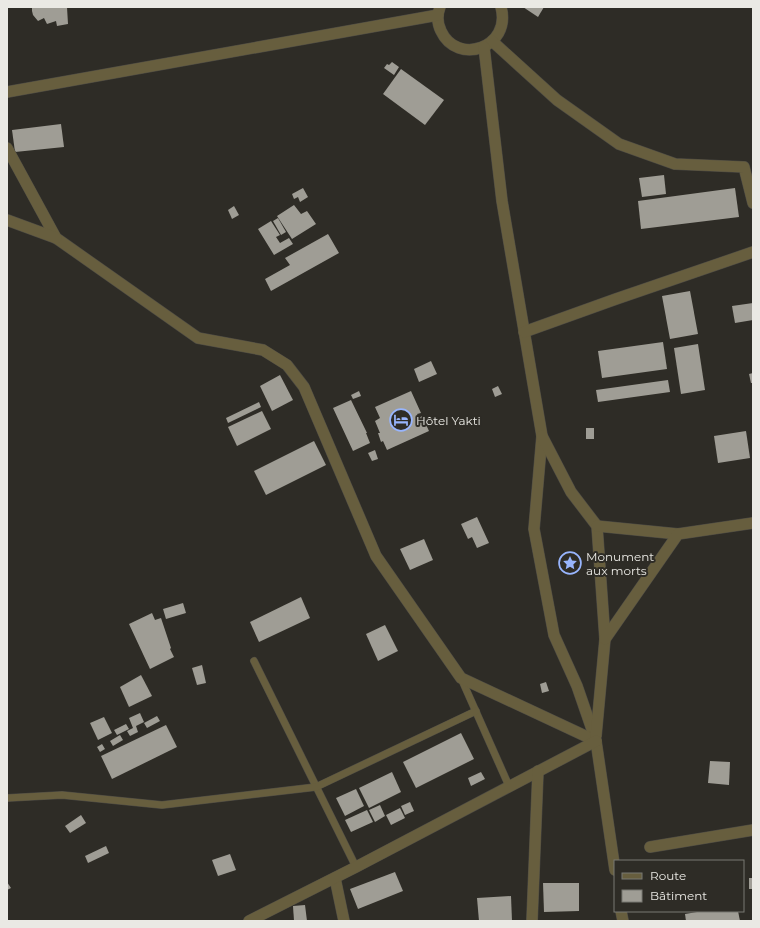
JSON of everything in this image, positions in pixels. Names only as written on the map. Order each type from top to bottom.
[{"type":"street","points":[[7,92],[439,11],[439,24],[442,33],[452,44],[460,48],[470,50],[488,44],[496,37],[502,28],[503,17],[501,7]]},
{"type":"street","points":[[488,44],[558,100],[619,144],[675,164],[744,167],[753,203]]},
{"type":"street","points":[[488,44],[502,201],[542,436],[534,528],[554,635],[577,686],[596,741],[614,863]]},
{"type":"street","points":[[7,148],[56,238]]},
{"type":"street","points":[[7,220],[56,238],[198,338],[264,350],[286,365],[304,387],[376,556],[461,678],[596,741]]},
{"type":"street","points":[[524,332],[753,252]]},
{"type":"street","points":[[542,436],[571,492],[597,526],[605,639],[596,741]]},
{"type":"street","points":[[597,526],[678,534],[753,523]]},
{"type":"street","points":[[605,639],[678,534]]},
{"type":"street","points":[[248,921],[335,878],[596,741]]},
{"type":"street","points":[[532,921],[538,771]]},
{"type":"street","points":[[650,847],[753,830]]},
{"type":"street","points":[[335,878],[344,921]]},
{"type":"lane","points":[[254,661],[356,867]]},
{"type":"lane","points":[[461,678],[509,786]]},
{"type":"lane","points":[[7,798],[62,795],[162,806],[316,787],[476,711]]},
{"type":"building","points":[[32,7],[67,7],[68,24],[57,26],[56,21],[47,24],[44,18],[38,21],[33,15]]},
{"type":"building","points":[[523,7],[544,7],[538,17]]},
{"type":"building","points":[[392,62],[399,67],[394,75],[384,68],[387,64],[389,65]]},
{"type":"building","points":[[401,69],[444,100],[425,125],[383,94]]},
{"type":"building","points":[[61,124],[64,147],[15,152],[12,130]]},
{"type":"building","points":[[664,175],[666,194],[642,197],[639,178]]},
{"type":"building","points":[[303,188],[308,197],[300,202],[298,197],[294,199],[292,194]]},
{"type":"building","points":[[735,188],[739,217],[641,229],[638,201]]},
{"type":"building","points":[[294,205],[301,214],[307,211],[316,224],[292,239],[277,216]]},
{"type":"building","points":[[234,206],[239,215],[232,219],[228,210]]},
{"type":"building","points":[[278,218],[286,232],[281,235],[273,221]]},
{"type":"building","points":[[271,221],[280,235],[276,237],[280,243],[289,238],[293,244],[274,255],[258,229]]},
{"type":"building","points":[[328,234],[339,253],[271,291],[265,279],[290,265],[285,258]]},
{"type":"building","points":[[690,291],[698,334],[670,339],[662,296]]},
{"type":"building","points":[[753,303],[753,320],[735,323],[732,306]]},
{"type":"building","points":[[663,342],[667,369],[602,378],[598,351]]},
{"type":"building","points":[[698,344],[705,390],[681,394],[674,348]]},
{"type":"building","points":[[431,361],[437,374],[419,382],[414,369]]},
{"type":"building","points":[[753,373],[753,383],[751,383],[749,374]]},
{"type":"building","points":[[280,375],[293,400],[272,411],[260,386]]},
{"type":"building","points":[[668,380],[670,392],[598,402],[596,390]]},
{"type":"building","points":[[498,386],[502,394],[495,397],[492,389]]},
{"type":"building","points":[[359,391],[361,396],[353,399],[351,395]]},
{"type":"building","points":[[411,391],[421,413],[417,414],[419,418],[422,416],[429,431],[387,450],[383,441],[381,442],[378,433],[380,433],[375,421],[380,418],[375,407]]},
{"type":"building","points":[[351,400],[367,433],[370,443],[353,451],[333,408]]},
{"type":"building","points":[[259,402],[261,407],[228,423],[226,418]]},
{"type":"building","points":[[262,411],[271,429],[237,446],[228,427]]},
{"type":"building","points":[[586,428],[594,428],[594,439],[586,439]]},
{"type":"building","points":[[746,431],[750,458],[718,463],[714,436]]},
{"type":"building","points":[[314,441],[326,465],[266,495],[254,471]]},
{"type":"building","points":[[375,450],[378,459],[372,461],[368,453]]},
{"type":"building","points":[[477,517],[489,543],[477,548],[472,537],[468,539],[461,524]]},
{"type":"building","points":[[424,539],[433,560],[410,570],[400,549]]},
{"type":"building","points":[[301,597],[310,618],[259,642],[250,622]]},
{"type":"building","points":[[183,603],[186,613],[166,619],[163,609]]},
{"type":"building","points":[[152,613],[155,620],[161,618],[171,648],[170,649],[174,657],[150,669],[129,624]]},
{"type":"building","points":[[385,625],[398,651],[378,661],[366,634]]},
{"type":"building","points":[[202,665],[206,683],[197,685],[192,668]]},
{"type":"building","points":[[141,675],[152,696],[129,707],[120,687]]},
{"type":"building","points":[[546,682],[549,691],[542,693],[540,684]]},
{"type":"building","points":[[140,713],[144,722],[136,726],[138,732],[130,736],[127,731],[133,728],[129,718]]},
{"type":"building","points":[[157,716],[160,721],[147,728],[144,723]]},
{"type":"building","points":[[104,717],[112,733],[98,740],[90,723]]},
{"type":"building","points":[[126,724],[129,729],[117,735],[114,730]]},
{"type":"building","points":[[166,725],[177,747],[112,779],[101,756]]},
{"type":"building","points":[[461,733],[474,759],[416,788],[403,762]]},
{"type":"building","points":[[120,735],[123,740],[113,746],[110,741]]},
{"type":"building","points":[[102,744],[105,749],[100,752],[97,747]]},
{"type":"building","points":[[710,761],[730,762],[729,785],[708,783]]},
{"type":"building","points":[[392,772],[401,792],[369,808],[359,788]]},
{"type":"building","points":[[481,772],[485,779],[471,786],[468,778]]},
{"type":"building","points":[[356,789],[364,806],[345,816],[336,798]]},
{"type":"building","points":[[410,802],[414,811],[405,815],[401,806]]},
{"type":"building","points":[[380,805],[385,816],[375,822],[369,810]]},
{"type":"building","points":[[400,808],[405,818],[391,825],[386,815]]},
{"type":"building","points":[[367,810],[373,822],[351,832],[345,820]]},
{"type":"building","points":[[81,815],[86,823],[70,833],[65,826]]},
{"type":"building","points":[[106,846],[109,853],[88,863],[85,856]]},
{"type":"building","points":[[230,854],[236,870],[218,876],[212,860]]},
{"type":"building","points":[[395,872],[403,891],[358,909],[350,889]]},
{"type":"building","points":[[749,878],[753,878],[753,889],[749,889]]},
{"type":"building","points":[[7,882],[11,888],[7,890]]},
{"type":"building","points":[[543,883],[579,883],[579,911],[544,912]]},
{"type":"building","points":[[511,896],[512,921],[479,921],[477,898]]},
{"type":"building","points":[[305,905],[307,921],[294,921],[293,906]]},
{"type":"building","points":[[697,912],[738,912],[740,921],[686,921],[685,914]]},
{"type":"place","name":"Hôtel Yakti","points":[[401,420]]},
{"type":"place","name":"Monument aux morts","points":[[570,563]]}]
